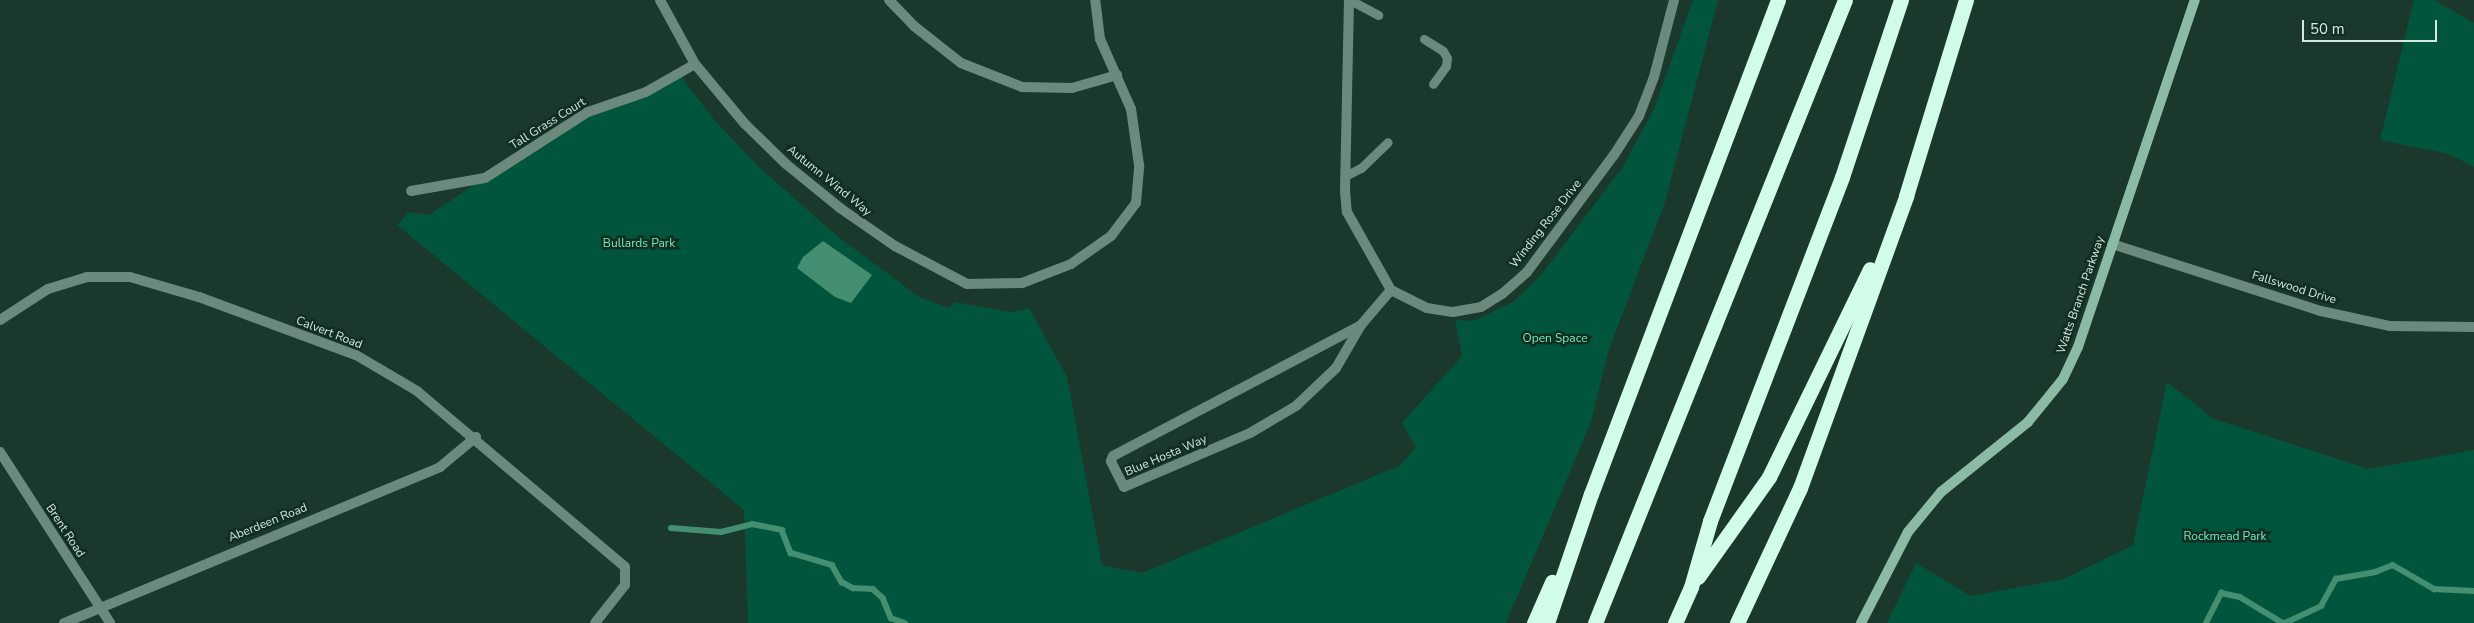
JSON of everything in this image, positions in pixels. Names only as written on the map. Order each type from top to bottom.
[{"type":"highway","points":[[1547,623],[1591,494],[1759,55],[1778,0]]},
{"type":"highway","points":[[1759,55],[1783,0]]},
{"type":"highway","points":[[1595,623],[1845,0]]},
{"type":"highway","points":[[1676,623],[1691,587],[1710,521],[1842,177],[1901,0]]},
{"type":"highway","points":[[1737,623],[1800,488],[1906,196],[1966,0]]},
{"type":"highway","points":[[1691,587],[1769,477],[1906,196]]},
{"type":"highway","points":[[1534,623],[1591,494]]},
{"type":"street","name":"Autumn Wind Way","points":[[660,0],[695,64],[745,124],[840,208],[894,246],[967,284],[1022,283],[1071,264],[1111,236],[1136,203],[1139,165],[1131,109],[1100,40],[1095,0]]},
{"type":"street","points":[[889,0],[914,26],[961,63],[1022,87],[1072,88],[1117,75]]},
{"type":"street","points":[[1350,0],[1345,176],[1347,212],[1391,290]]},
{"type":"street","name":"Winding Rose Drive","points":[[1391,290],[1427,308],[1453,312],[1481,307],[1502,294],[1527,272],[1639,116],[1654,77],[1674,0]]},
{"type":"street","name":"Watts Branch Parkway","points":[[1861,623],[1908,532],[1941,492],[2028,422],[2063,378],[2078,347],[2195,0]]},
{"type":"street","name":"Tall Grass Court","points":[[411,191],[485,178],[588,112],[646,92],[695,64]]},
{"type":"street","name":"Fallswood Drive","points":[[2112,244],[2321,311],[2390,326],[2474,327]]},
{"type":"street","name":"Calvert Road","points":[[0,320],[48,289],[87,278],[130,277],[199,298],[356,355],[417,391],[476,437],[625,567],[625,585],[595,623]]},
{"type":"street","name":"Blue Hosta Way","points":[[1361,325],[1122,449],[1111,461],[1124,487],[1250,433],[1296,406],[1336,368],[1361,325],[1391,290]]},
{"type":"street","name":"Aberdeen Road","points":[[64,623],[99,606],[440,467],[476,437]]},
{"type":"street","name":"Brent Road","points":[[0,452],[110,623]]},
{"type":"lane","points":[[1350,0],[1378,15]]},
{"type":"lane","points":[[1424,39],[1443,51],[1447,58],[1446,66],[1433,84]]},
{"type":"lane","points":[[1345,176],[1361,168],[1388,142]]},
{"type":"green space","points":[[1693,0],[1718,0],[1665,202],[1608,352],[1591,422],[1506,623],[748,623],[744,510],[397,225],[409,212],[429,215],[579,115],[631,95],[676,70],[715,121],[759,167],[836,235],[919,297],[949,308],[955,302],[1011,312],[1029,308],[1067,377],[1102,565],[1142,573],[1399,466],[1416,448],[1402,423],[1462,356],[1455,320],[1473,321],[1513,302],[1542,274],[1622,168],[1654,109]]},
{"type":"green space","points":[[2414,0],[2434,0],[2474,23],[2474,167],[2449,154],[2380,140]]},
{"type":"green space","name":"Rockmead Park","points":[[2167,382],[2214,419],[2369,469],[2474,450],[2474,623],[1887,623],[1916,563],[1971,596],[2064,579],[2133,545]]},
{"type":"shaded area","points":[[823,241],[872,275],[851,303],[835,297],[797,268],[803,257]]},
{"type":"waterway","points":[[671,528],[721,532],[752,524],[782,530],[791,553],[832,565],[842,582],[853,588],[873,589],[883,598],[891,618],[905,623]]},
{"type":"waterway","points":[[2285,623],[2321,606],[2336,579],[2375,572],[2393,565],[2434,589],[2474,591]]},
{"type":"waterway","points":[[2206,623],[2221,593],[2240,597],[2283,623]]},
{"type":"park label","name":"Bullards Park","points":[[639,244]]},
{"type":"park label","name":"Open Space","points":[[1555,339]]}]
